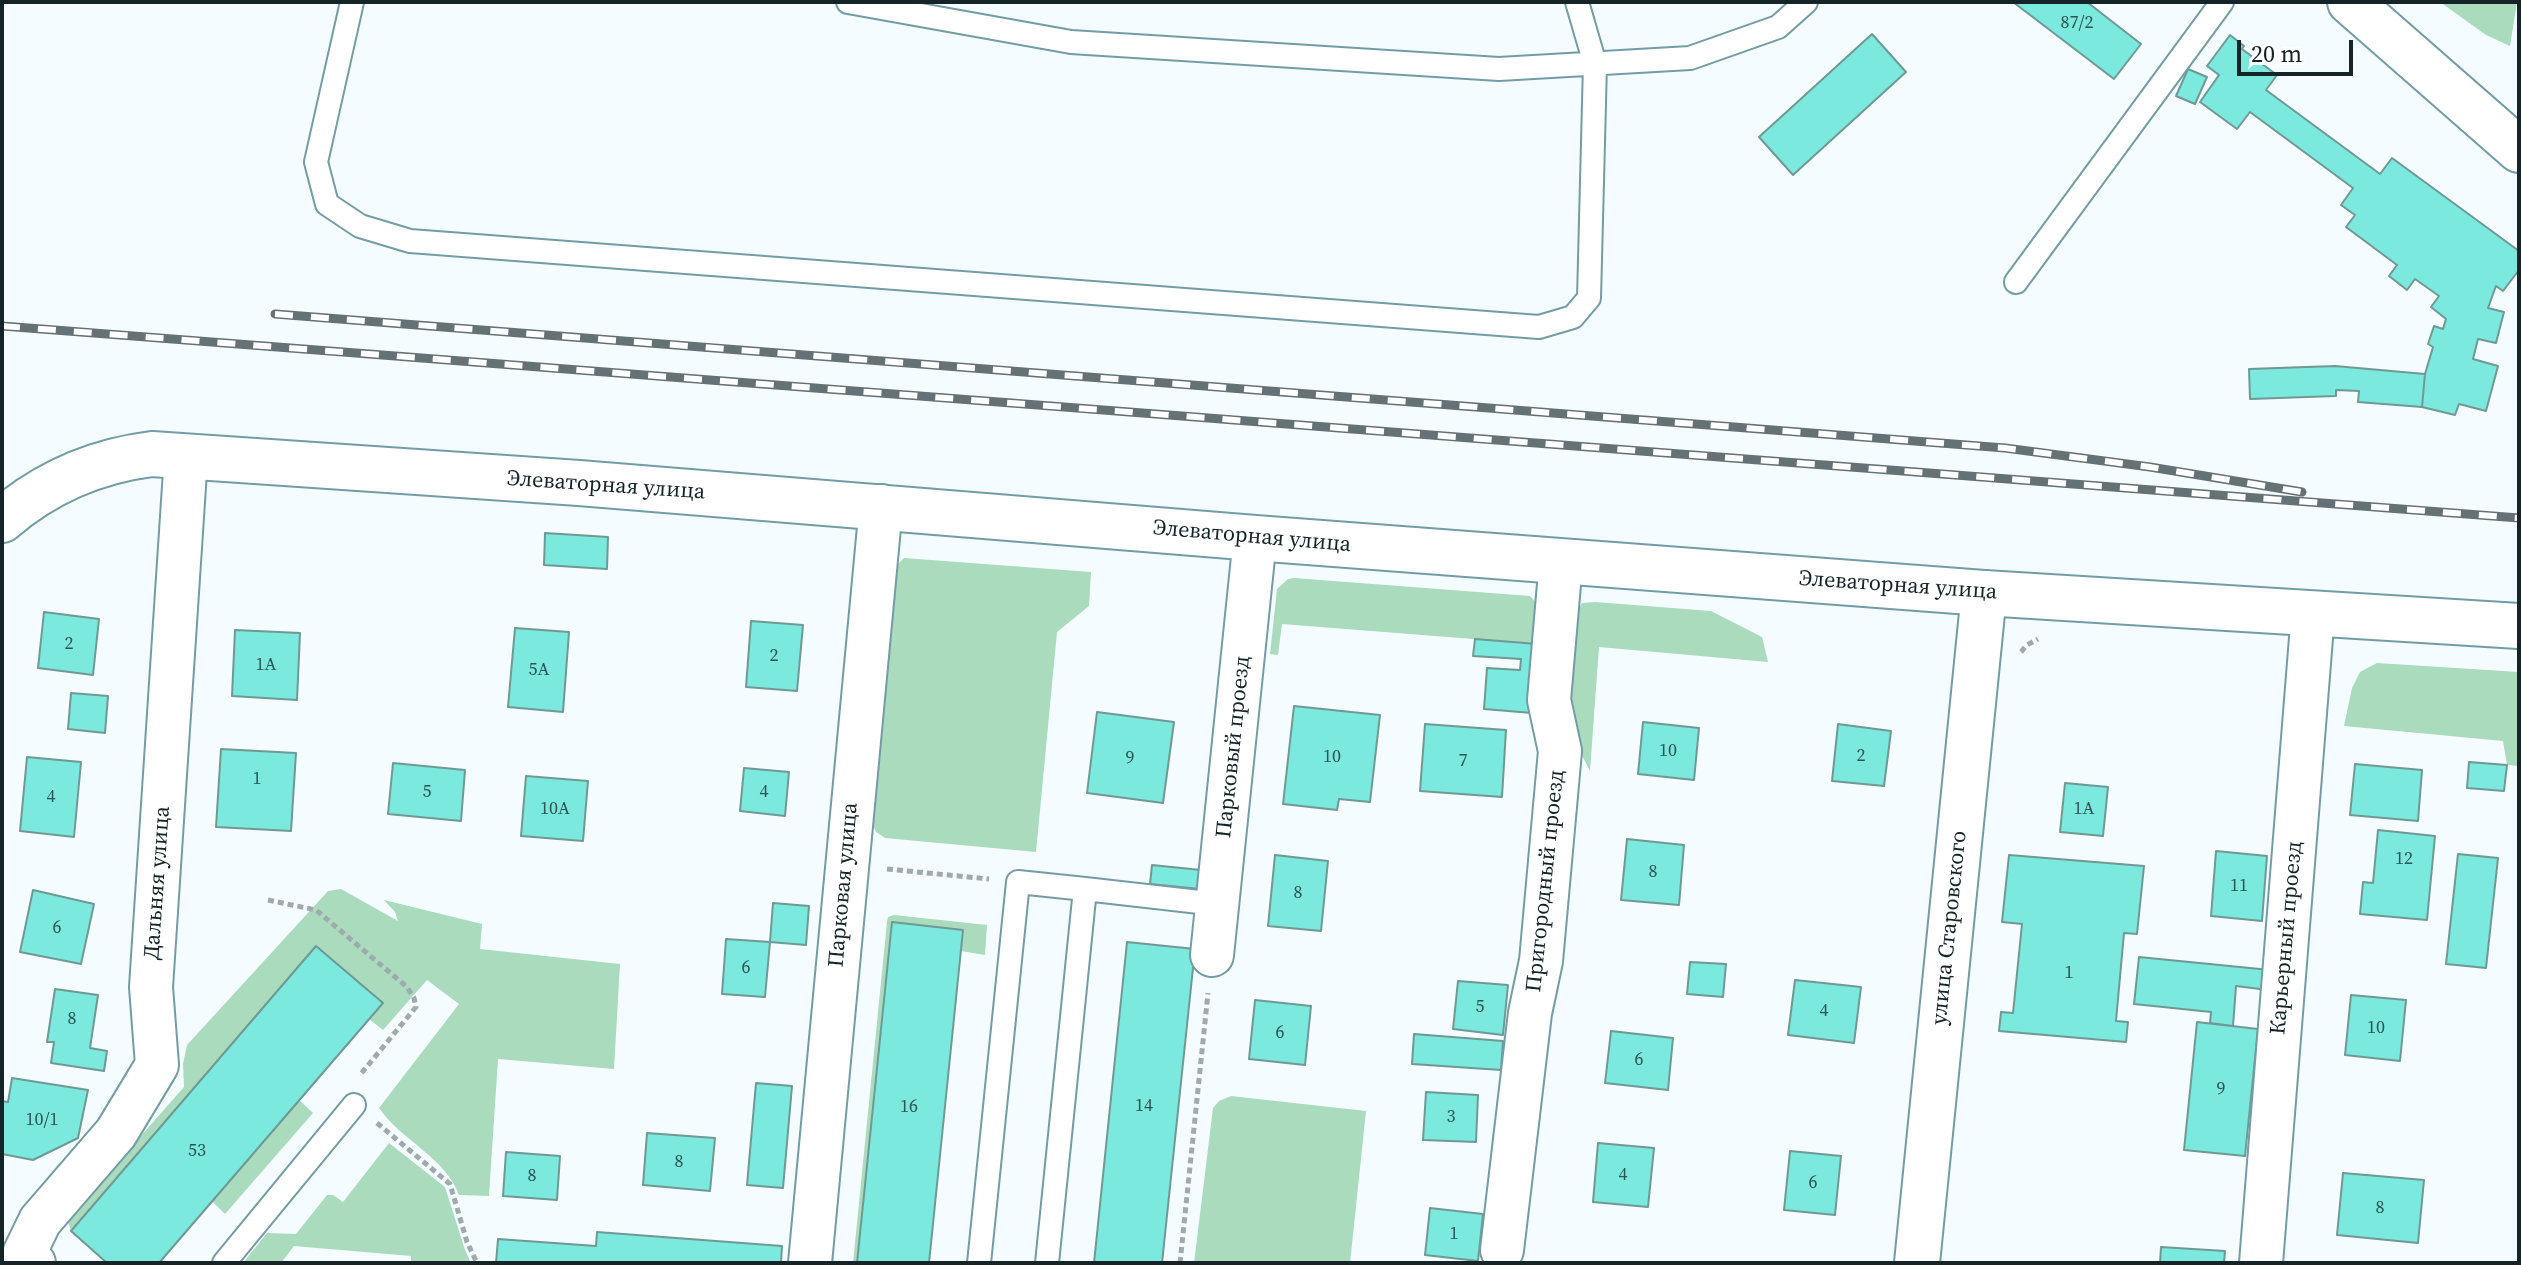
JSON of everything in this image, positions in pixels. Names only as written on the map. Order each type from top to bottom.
[{"type":"main road","points":[[2350,2],[2519,150]]},
{"type":"main road","name":"Элеваторная улица","points":[[2,520],[35,495],[94,466],[152,454],[881,506],[1255,538],[1984,593],[2519,626]]},
{"type":"main road","name":"улица Старовского","points":[[1917,1263],[1984,593]]},
{"type":"street","name":"Дальняя улица","points":[[34,1263],[24,1254],[40,1221],[116,1133],[157,1065],[151,987],[186,456]]},
{"type":"street","name":"Парковая улица","points":[[810,1263],[881,506]]},
{"type":"street","name":"Парковый проезд","points":[[1212,955],[1255,538]]},
{"type":"street","name":"Пригородный проезд","points":[[1502,1250],[1530,1013],[1541,961],[1559,765],[1560,751],[1549,700],[1561,561]]},
{"type":"street","name":"Карьерный проезд","points":[[2261,1263],[2313,613]]},
{"type":"lane","points":[[352,2],[316,162],[327,204],[360,226],[410,241],[1539,327],[1573,317],[1589,298],[1595,64],[1577,2]]},
{"type":"lane","points":[[848,2],[1071,42],[1499,69],[1690,58],[1778,27],[1806,2]]},
{"type":"lane","points":[[2016,282],[2222,2]]},
{"type":"lane","points":[[979,1263],[1018,882],[1217,904]]},
{"type":"lane","points":[[1047,1263],[1085,889]]},
{"type":"lane","points":[[224,1263],[354,1094]]},
{"type":"path","points":[[846,865],[1018,882]]},
{"type":"path","points":[[268,900],[316,910],[407,987],[414,998],[416,1007],[354,1094],[450,1184],[467,1242],[477,1263]]},
{"type":"path","points":[[1180,1263],[1212,955]]},
{"type":"green space","points":[[2440,2],[2517,2],[2510,46],[2486,35]]},
{"type":"green space","points":[[904,558],[1091,572],[1089,606],[1057,632],[1036,852],[885,838],[876,832],[869,816],[896,566]]},
{"type":"green space","points":[[1288,579],[1530,596],[1538,612],[1537,644],[1282,624],[1278,655],[1270,654],[1277,589]]},
{"type":"green space","points":[[1582,603],[1711,611],[1762,637],[1768,662],[1599,647],[1590,771],[1577,741],[1570,670],[1577,616]]},
{"type":"green space","points":[[2377,663],[2519,672],[2519,766],[2507,765],[2503,741],[2344,726],[2352,688],[2360,672]]},
{"type":"green space","points":[[341,889],[398,921],[395,912],[384,900],[482,924],[480,949],[620,964],[614,1069],[498,1059],[489,1196],[459,1195],[444,1170],[379,1108],[459,1004],[427,980],[383,1030],[369,1019],[382,1002],[316,946],[71,1231],[68,1222],[71,1215],[184,1087],[183,1064],[187,1045],[328,891]]},
{"type":"green space","points":[[894,915],[987,925],[985,955],[961,951],[963,930],[893,922],[857,1263],[853,1263],[887,922],[888,917]]},
{"type":"green space","points":[[1231,1096],[1366,1111],[1350,1263],[1194,1263],[1213,1108],[1219,1101]]},
{"type":"green space","points":[[299,1100],[313,1113],[225,1214],[212,1201]]},
{"type":"green space","points":[[389,1143],[445,1187],[471,1263],[411,1263],[411,1256],[294,1246],[281,1263],[243,1263],[267,1233],[296,1234],[327,1195],[333,1195],[343,1202]]},
{"type":"building","points":[[2013,2],[2087,2],[2141,44],[2114,79]]},
{"type":"building","points":[[1872,34],[1906,72],[1793,175],[1759,137]]},
{"type":"building","points":[[2230,35],[2244,46],[2242,49],[2277,75],[2266,90],[2380,174],[2392,158],[2519,251],[2519,270],[2503,291],[2496,286],[2488,308],[2504,312],[2496,343],[2478,339],[2473,359],[2498,366],[2486,411],[2459,404],[2455,415],[2422,407],[2425,374],[2433,347],[2428,344],[2434,326],[2443,329],[2446,319],[2431,307],[2439,296],[2415,279],[2407,290],[2389,276],[2397,265],[2346,227],[2355,215],[2341,205],[2353,188],[2250,112],[2237,129],[2200,102],[2219,75],[2207,66]]},
{"type":"building","points":[[2188,69],[2207,77],[2195,104],[2176,96]]},
{"type":"building","points":[[2335,366],[2425,374],[2422,407],[2358,402],[2359,391],[2336,390],[2336,396],[2250,399],[2249,369]]},
{"type":"building","points":[[545,533],[608,537],[607,569],[544,565]]},
{"type":"building","points":[[44,612],[99,619],[93,675],[38,668]]},
{"type":"building","points":[[751,621],[803,625],[797,691],[746,687]]},
{"type":"building","points":[[515,628],[569,632],[563,712],[508,707]]},
{"type":"building","points":[[235,630],[300,633],[297,700],[232,696]]},
{"type":"building","points":[[1475,639],[1537,644],[1532,713],[1484,709],[1487,668],[1520,670],[1521,659],[1473,656]]},
{"type":"building","points":[[71,693],[108,696],[105,733],[68,729]]},
{"type":"building","points":[[1294,706],[1380,715],[1370,802],[1339,799],[1337,810],[1283,804]]},
{"type":"building","points":[[1097,712],[1174,722],[1163,803],[1087,793]]},
{"type":"building","points":[[1643,722],[1699,728],[1694,780],[1638,774]]},
{"type":"building","points":[[1425,724],[1506,730],[1502,797],[1420,791]]},
{"type":"building","points":[[1838,724],[1891,731],[1884,786],[1832,781]]},
{"type":"building","points":[[221,749],[296,753],[291,831],[216,827]]},
{"type":"building","points":[[27,757],[81,762],[74,837],[20,831]]},
{"type":"building","points":[[2469,762],[2507,765],[2504,791],[2467,788]]},
{"type":"building","points":[[393,763],[465,770],[461,821],[388,814]]},
{"type":"building","points":[[2355,764],[2422,770],[2418,821],[2350,815]]},
{"type":"building","points":[[744,768],[789,772],[785,816],[740,811]]},
{"type":"building","points":[[526,776],[588,781],[583,841],[521,836]]},
{"type":"building","points":[[2065,783],[2108,787],[2103,836],[2060,832]]},
{"type":"building","points":[[2378,830],[2435,836],[2427,920],[2360,914],[2363,882],[2373,883]]},
{"type":"building","points":[[1627,839],[1684,845],[1679,905],[1621,900]]},
{"type":"building","points":[[2216,851],[2267,856],[2262,921],[2211,916]]},
{"type":"building","points":[[2458,854],[2498,858],[2486,968],[2446,964]]},
{"type":"building","points":[[1275,855],[1328,861],[1321,931],[1268,926]]},
{"type":"building","points":[[2009,855],[2144,866],[2137,934],[2124,933],[2116,1021],[2128,1022],[2126,1042],[1999,1031],[2001,1012],[2013,1013],[2022,924],[2002,922]]},
{"type":"building","points":[[1152,865],[1201,870],[1200,889],[1150,884]]},
{"type":"building","points":[[33,890],[94,904],[81,964],[20,952]]},
{"type":"building","points":[[773,903],[809,906],[806,945],[770,942]]},
{"type":"building","points":[[892,922],[963,930],[929,1263],[857,1263]]},
{"type":"building","points":[[726,939],[770,942],[765,997],[722,994]]},
{"type":"building","points":[[1127,942],[1195,949],[1162,1263],[1094,1263]]},
{"type":"building","points":[[316,946],[383,1003],[159,1263],[107,1263],[71,1231]]},
{"type":"building","points":[[2139,957],[2270,970],[2268,990],[2236,986],[2233,1026],[2210,1023],[2211,1012],[2134,1004]]},
{"type":"building","points":[[1690,962],[1726,964],[1723,997],[1687,994]]},
{"type":"building","points":[[1795,980],[1861,987],[1854,1043],[1788,1035]]},
{"type":"building","points":[[1458,981],[1508,985],[1503,1035],[1453,1029]]},
{"type":"building","points":[[55,989],[98,995],[90,1048],[107,1051],[104,1071],[51,1063],[54,1042],[47,1042]]},
{"type":"building","points":[[2351,995],[2406,1000],[2400,1061],[2345,1055]]},
{"type":"building","points":[[1255,1000],[1311,1006],[1305,1065],[1249,1059]]},
{"type":"building","points":[[2197,1022],[2258,1029],[2245,1156],[2184,1150]]},
{"type":"building","points":[[1611,1031],[1673,1038],[1668,1090],[1605,1083]]},
{"type":"building","points":[[1414,1034],[1503,1041],[1501,1070],[1412,1064]]},
{"type":"building","points":[[12,1078],[88,1090],[78,1138],[33,1160],[2,1154],[2,1101],[8,1102]]},
{"type":"building","points":[[756,1083],[792,1086],[783,1188],[747,1185]]},
{"type":"building","points":[[1426,1092],[1478,1095],[1476,1142],[1423,1140]]},
{"type":"building","points":[[647,1133],[715,1138],[710,1191],[643,1185]]},
{"type":"building","points":[[1598,1143],[1654,1148],[1648,1207],[1593,1202]]},
{"type":"building","points":[[1790,1151],[1841,1156],[1835,1215],[1784,1210]]},
{"type":"building","points":[[506,1152],[560,1156],[557,1200],[503,1196]]},
{"type":"building","points":[[2343,1173],[2424,1180],[2418,1243],[2337,1235]]},
{"type":"building","points":[[1430,1208],[1483,1214],[1478,1261],[1425,1255]]},
{"type":"building","points":[[597,1232],[782,1246],[781,1263],[496,1263],[498,1239],[596,1246]]},
{"type":"building","points":[[2161,1247],[2225,1251],[2224,1263],[2160,1263]]},
{"type":"railway","points":[[275,314],[2005,448],[2150,467],[2302,492]]},
{"type":"railway","points":[[2,326],[2519,518]]}]
